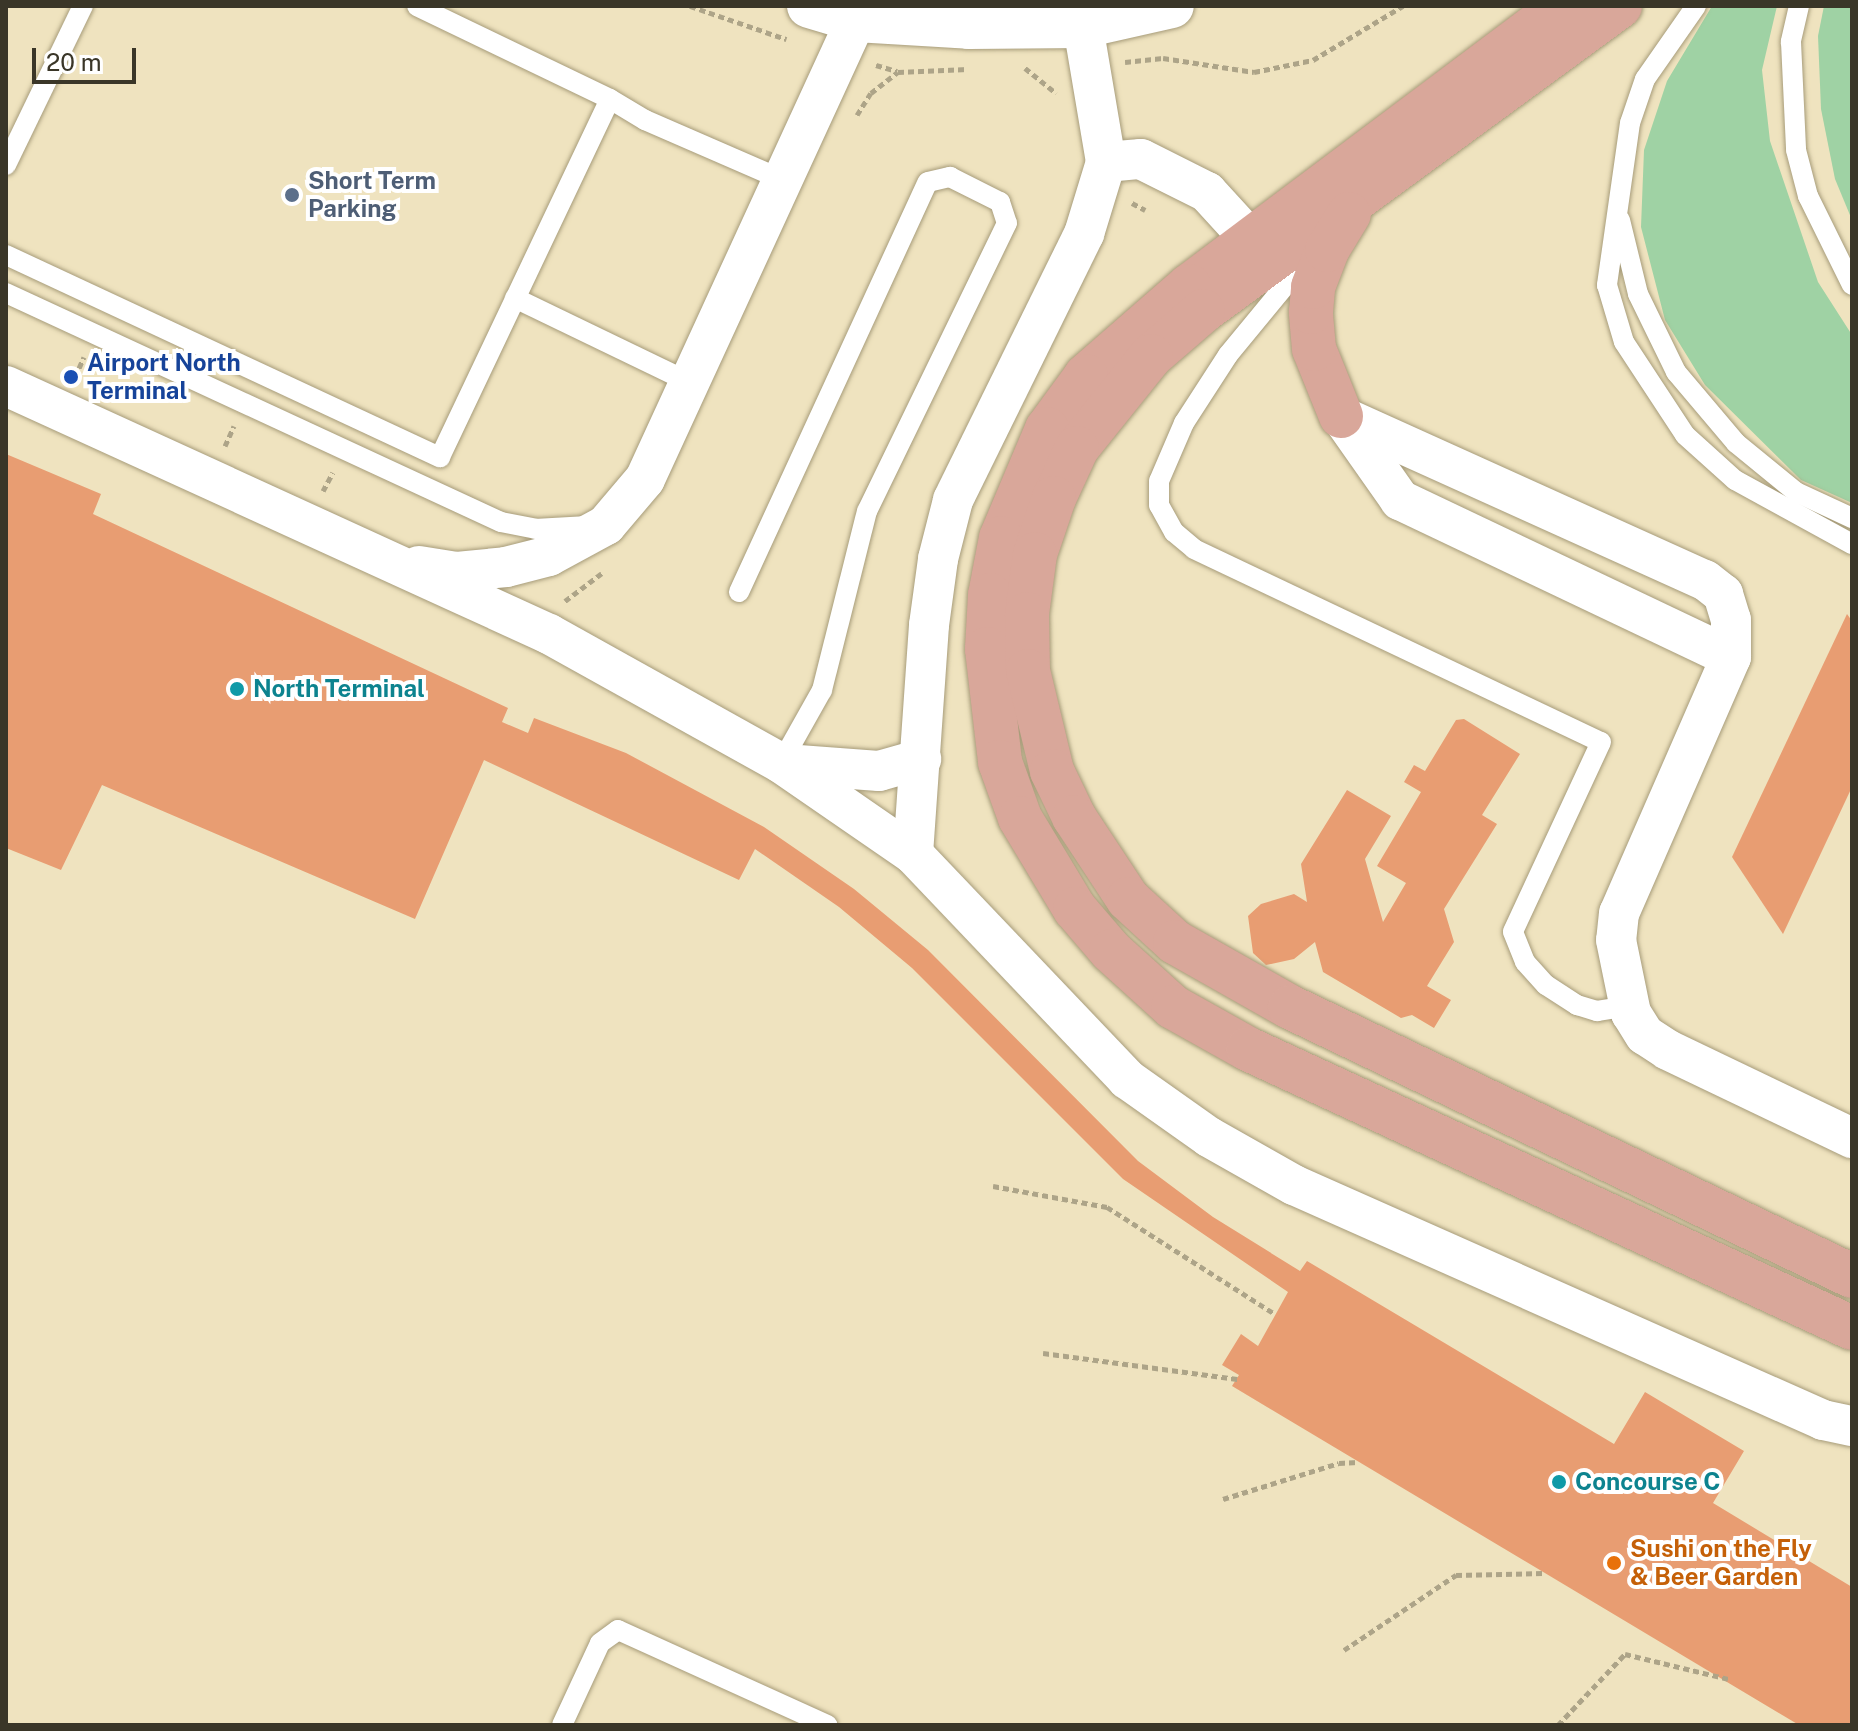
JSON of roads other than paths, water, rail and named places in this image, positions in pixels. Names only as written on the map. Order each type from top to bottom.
[{"type":"main road","points":[[1562,6],[1250,239],[1086,376],[1047,429],[1001,538],[990,595],[990,705],[1000,762],[1045,865],[1111,951],[1190,1018],[1852,1328]]},
{"type":"main road","points":[[1620,6],[1357,202],[1203,311],[1151,356],[1077,448],[1035,554],[1027,614],[1028,671],[1052,771],[1100,861],[1128,899],[1198,958],[1852,1276]]},
{"type":"main road","points":[[1341,416],[1314,349],[1311,312],[1313,287],[1327,250],[1357,202]]},
{"type":"street","points":[[809,6],[856,20],[969,27],[1083,26],[1172,6]]},
{"type":"street","points":[[380,559],[457,572],[506,567],[549,556],[606,525],[645,479],[693,384],[856,20]]},
{"type":"street","points":[[913,854],[929,625],[953,500],[1084,234],[1106,162],[1083,26]]},
{"type":"street","points":[[1106,162],[1141,159],[1207,192],[1250,239]]},
{"type":"street","points":[[6,386],[549,634],[781,763],[913,854],[1127,1079],[1209,1137],[1308,1192],[1823,1420],[1852,1426]]},
{"type":"street","points":[[1341,416],[1400,500],[1731,657]]},
{"type":"street","points":[[1341,416],[1705,580],[1723,594],[1731,620],[1731,657],[1619,913],[1616,940],[1630,1006],[1645,1035],[1668,1050],[1852,1138]]},
{"type":"street","points":[[781,763],[879,771],[921,759]]},
{"type":"lane","points":[[6,165],[83,6]]},
{"type":"lane","points":[[417,6],[610,99],[645,120],[785,181]]},
{"type":"lane","points":[[1696,6],[1645,79],[1621,159],[1607,285],[1624,342],[1685,435],[1735,480],[1852,544]]},
{"type":"lane","points":[[1799,6],[1790,71],[1796,150],[1808,196],[1852,285]]},
{"type":"lane","points":[[6,255],[440,457],[610,99]]},
{"type":"lane","points":[[739,592],[928,182],[950,177],[1000,202],[1007,223],[867,511],[822,690],[781,763]]},
{"type":"lane","points":[[1357,202],[1228,355],[1166,457],[1159,481],[1159,505],[1174,532],[1194,549],[1601,742],[1513,932],[1525,962],[1546,985],[1577,1005],[1597,1011],[1630,1006]]},
{"type":"lane","points":[[1616,204],[1638,294],[1676,372],[1736,443],[1784,483],[1852,518]]},
{"type":"lane","points":[[6,293],[501,522],[536,529],[606,525]]},
{"type":"lane","points":[[515,298],[693,384]]},
{"type":"lane","points":[[562,1725],[600,1643],[618,1630],[827,1725]]},
{"type":"place","name":"Short Term Parking","points":[[292,195]]},
{"type":"place","name":"Airport North Terminal","points":[[71,377]]},
{"type":"place","name":"North Terminal","points":[[237,689]]},
{"type":"place","name":"Concourse C","points":[[1559,1482]]},
{"type":"place","name":"Sushi on the Fly & Beer Garden","points":[[1614,1563]]}]
